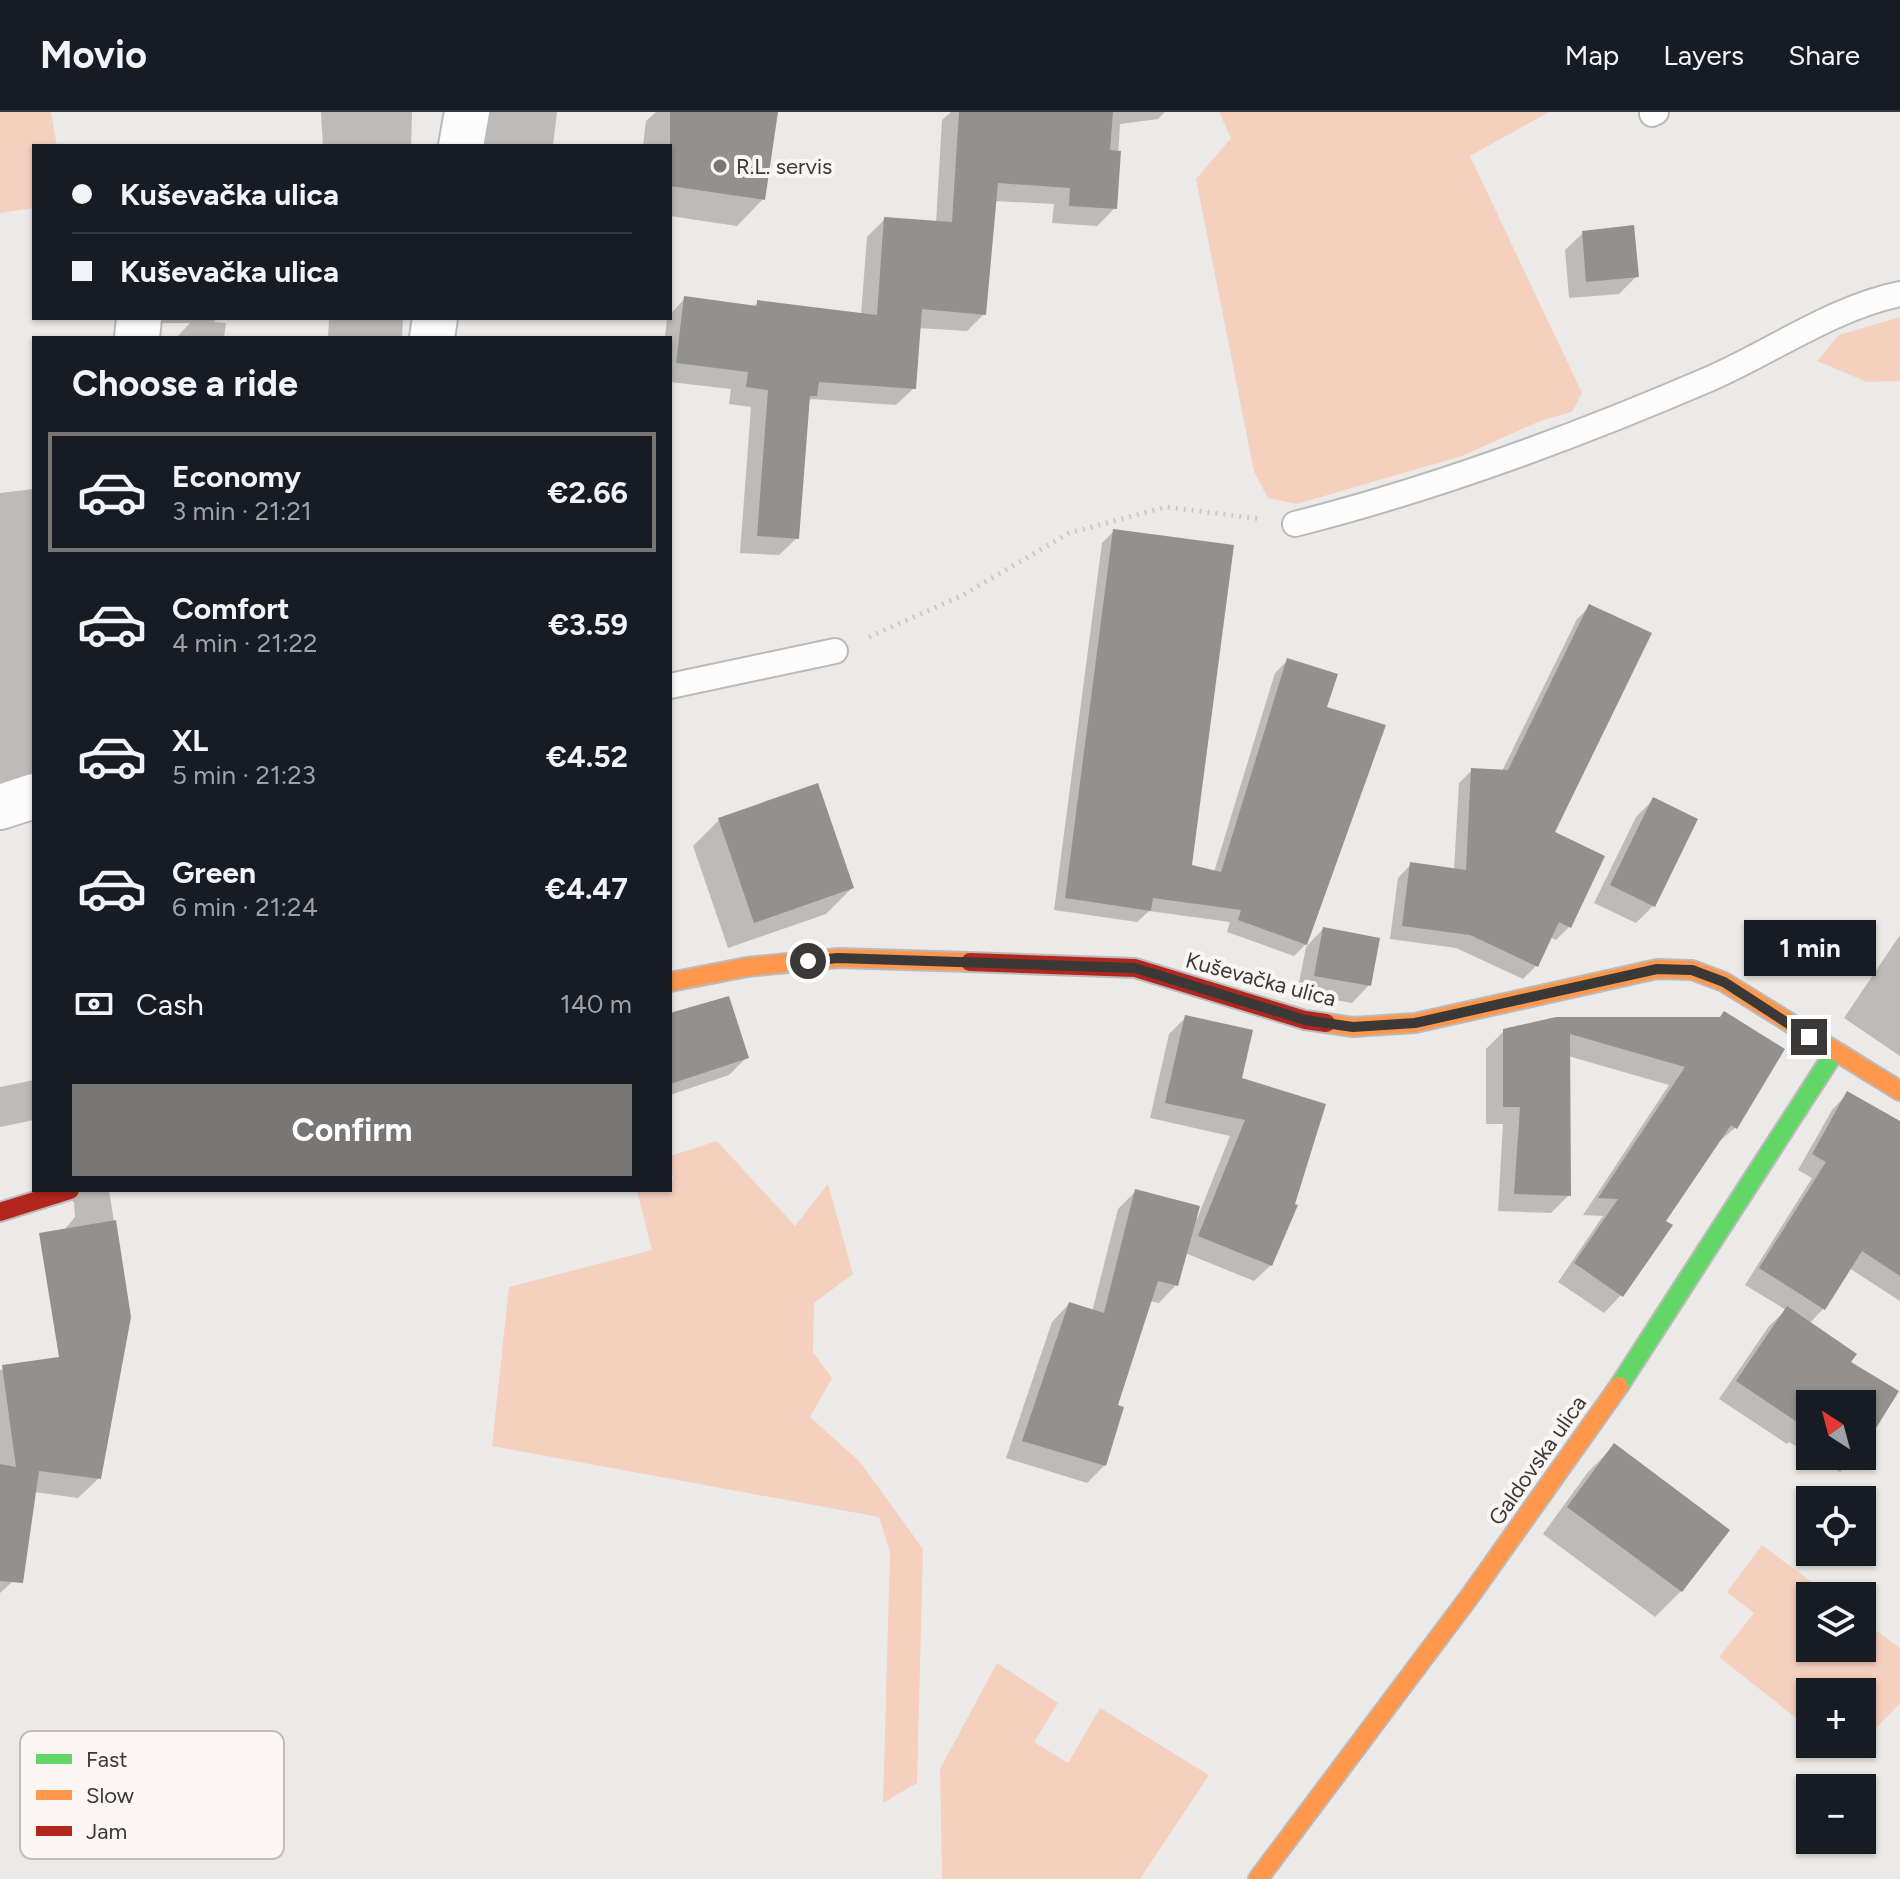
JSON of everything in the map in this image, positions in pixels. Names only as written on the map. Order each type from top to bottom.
[{"type":"street","points":[[461,144],[467,112]]},
{"type":"street","points":[[0,807],[32,797]]},
{"type":"street","name":"Kuševačka ulica","points":[[672,982],[747,967],[838,958],[1135,968],[1305,1020],[1353,1027],[1415,1023],[1657,969],[1692,970],[1724,982],[1834,1053],[1900,1091]]},
{"type":"street","name":"Galdovska ulica","points":[[1258,1879],[1470,1596],[1618,1387],[1834,1053]]},
{"type":"street","points":[[0,1212],[64,1192]]},
{"type":"lane","points":[[1295,524],[1396,498],[1505,463],[1755,360],[1852,309],[1900,294]]},
{"type":"lane","points":[[672,686],[835,651]]},
{"type":"path","points":[[835,651],[961,596],[1069,533],[1166,507],[1295,524]]},
{"type":"shaded area","points":[[0,112],[51,112],[57,144],[32,144],[32,208],[0,213]]},
{"type":"shaded area","points":[[1219,112],[1549,112],[1470,156],[1582,393],[1572,412],[1540,421],[1462,456],[1297,504],[1268,498],[1254,472],[1196,179],[1231,138]]},
{"type":"shaded area","points":[[1900,317],[1900,381],[1867,382],[1817,361],[1839,335]]},
{"type":"shaded area","points":[[717,1141],[795,1226],[828,1184],[853,1274],[814,1303],[813,1352],[832,1378],[810,1417],[860,1462],[923,1549],[917,1783],[883,1803],[890,1552],[879,1517],[492,1446],[509,1287],[652,1250],[638,1192],[672,1192],[672,1155]]},
{"type":"shaded area","points":[[1762,1545],[1811,1582],[1796,1582],[1796,1662],[1876,1662],[1876,1630],[1900,1648],[1900,1703],[1876,1728],[1876,1678],[1796,1678],[1796,1718],[1719,1657],[1754,1613],[1727,1592]]},
{"type":"shaded area","points":[[997,1663],[1058,1703],[1034,1742],[1068,1763],[1100,1708],[1209,1775],[1140,1879],[942,1879],[940,1769]]},
{"type":"building","name":"R.L. servis","points":[[670,112],[778,112],[765,200],[672,186]]},
{"type":"building","points":[[959,112],[1113,112],[1110,150],[1121,151],[1117,209],[1069,206],[1070,188],[998,183],[986,315],[922,309],[916,389],[819,382],[817,396],[810,396],[799,539],[757,536],[768,390],[746,387],[748,372],[676,363],[684,296],[757,306],[757,300],[877,315],[884,217],[952,222]]},
{"type":"building","points":[[1634,225],[1639,277],[1586,282],[1582,231]]},
{"type":"building","points":[[1113,529],[1234,545],[1192,865],[1221,872],[1287,658],[1338,674],[1327,707],[1386,725],[1307,945],[1238,920],[1241,910],[1153,898],[1151,911],[1065,898]]},
{"type":"building","points":[[1589,604],[1652,633],[1555,832],[1605,856],[1571,928],[1559,922],[1538,967],[1470,935],[1402,926],[1410,862],[1466,870],[1471,768],[1508,770]]},
{"type":"building","points":[[818,783],[854,888],[754,923],[718,818]]},
{"type":"building","points":[[1653,797],[1698,819],[1655,907],[1610,885]]},
{"type":"building","points":[[1323,927],[1380,938],[1371,986],[1314,976]]},
{"type":"building","points":[[729,996],[749,1058],[672,1083],[672,1012]]},
{"type":"building","points":[[1724,1011],[1785,1049],[1737,1129],[1731,1125],[1666,1221],[1673,1225],[1623,1297],[1574,1263],[1618,1199],[1598,1198],[1685,1067],[1570,1034],[1571,1196],[1514,1194],[1520,1107],[1503,1107],[1503,1029],[1556,1017],[1720,1017]]},
{"type":"building","points":[[1185,1015],[1253,1030],[1242,1078],[1326,1104],[1295,1204],[1298,1205],[1272,1266],[1198,1236],[1245,1120],[1165,1103]]},
{"type":"building","points":[[1847,1091],[1900,1121],[1900,1276],[1862,1251],[1825,1310],[1759,1268],[1826,1162],[1812,1154]]},
{"type":"building","points":[[1135,1189],[1200,1206],[1178,1286],[1158,1281],[1118,1405],[1124,1407],[1106,1466],[1022,1441],[1069,1302],[1104,1313]]},
{"type":"building","points":[[116,1220],[131,1317],[101,1479],[39,1471],[23,1583],[0,1581],[0,1464],[16,1467],[2,1365],[59,1357],[39,1233]]},
{"type":"building","points":[[1787,1306],[1857,1354],[1851,1362],[1899,1391],[1876,1428],[1876,1390],[1796,1390],[1796,1421],[1736,1381]]},
{"type":"building","points":[[1614,1443],[1730,1530],[1682,1592],[1567,1507]]},
{"type":"traffic: fast","points":[[1619,1386],[1834,1053]]},
{"type":"traffic: slow","points":[[672,982],[747,967],[838,958],[970,962]]},
{"type":"traffic: slow","points":[[1326,1023],[1353,1027],[1415,1023],[1657,969],[1692,970],[1724,982],[1900,1091]]},
{"type":"traffic: slow","points":[[1258,1879],[1470,1596],[1619,1386]]},
{"type":"traffic: jam","points":[[970,962],[1135,968],[1305,1020],[1326,1023]]},
{"type":"traffic: jam","points":[[0,1212],[64,1192]]},
{"type":"place","name":"R.L. servis","points":[[720,166]]},
{"type":"route","points":[[808,961],[838,958],[1135,968],[1305,1020],[1353,1027],[1415,1023],[1657,969],[1692,970],[1724,982],[1809,1037]]}]
